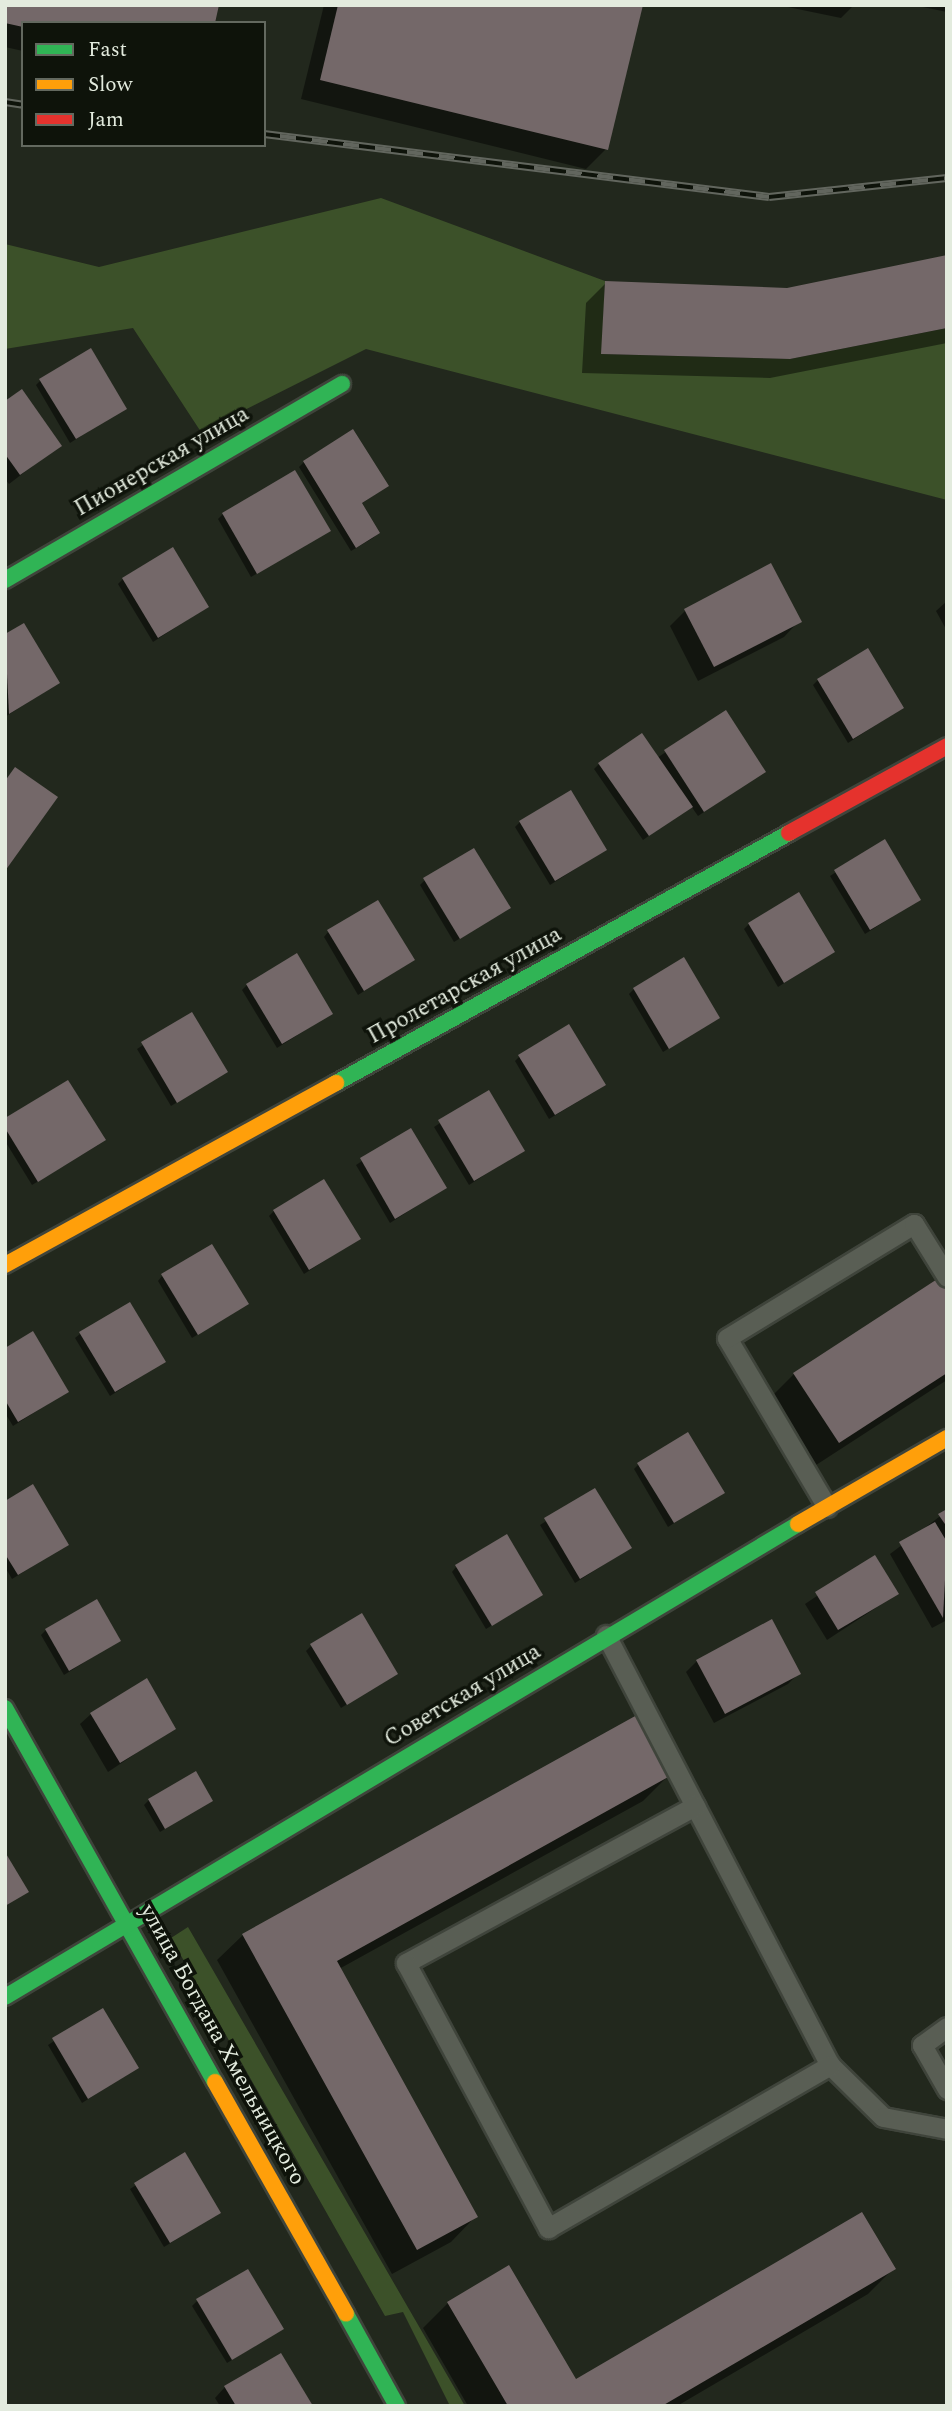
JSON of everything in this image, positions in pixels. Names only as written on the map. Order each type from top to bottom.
[{"type":"street","name":"Пионерская улица","points":[[5,580],[342,384]]},
{"type":"street","name":"Пролетарская улица","points":[[5,1265],[947,746]]},
{"type":"street","name":"Советская улица","points":[[5,1997],[130,1925],[606,1635],[947,1438]]},
{"type":"street","name":"улица Богдана Хмельницкого","points":[[5,1709],[130,1925],[397,2406]]},
{"type":"lane","points":[[827,1507],[727,1338],[914,1224],[947,1277]]},
{"type":"lane","points":[[606,1635],[830,2066],[883,2118],[947,2129]]},
{"type":"lane","points":[[695,1806],[406,1963],[548,2228],[830,2066]]},
{"type":"lane","points":[[947,2027],[922,2045],[947,2089]]},
{"type":"green space","points":[[381,198],[605,281],[602,354],[790,359],[947,328],[947,500],[366,349],[201,432],[133,328],[5,349],[5,244],[99,267]]},
{"type":"green space","points":[[188,1927],[465,2406],[450,2406],[403,2312],[385,2316],[171,1938]]},
{"type":"building","points":[[5,5],[219,5],[215,21],[21,21],[21,27],[5,23]]},
{"type":"building","points":[[338,5],[643,5],[608,150],[320,80]]},
{"type":"building","points":[[947,255],[947,328],[790,359],[601,354],[605,281],[787,288]]},
{"type":"building","points":[[91,348],[127,409],[76,439],[39,379]]},
{"type":"building","points":[[22,389],[62,446],[20,475],[5,454],[5,401]]},
{"type":"building","points":[[353,429],[389,486],[362,503],[380,533],[356,548],[303,461]]},
{"type":"building","points":[[295,470],[331,531],[257,574],[222,513]]},
{"type":"building","points":[[173,547],[209,607],[158,638],[122,578]]},
{"type":"building","points":[[771,563],[802,622],[714,667],[684,609]]},
{"type":"building","points":[[24,623],[60,683],[9,714],[5,634]]},
{"type":"building","points":[[868,648],[904,708],[853,739],[817,679]]},
{"type":"building","points":[[726,710],[766,772],[704,812],[664,750]]},
{"type":"building","points":[[642,733],[693,807],[649,836],[598,763]]},
{"type":"building","points":[[15,767],[58,797],[5,871],[5,781]]},
{"type":"building","points":[[571,790],[607,850],[555,881],[519,821]]},
{"type":"building","points":[[885,839],[921,900],[870,930],[834,870]]},
{"type":"building","points":[[474,848],[511,908],[460,939],[423,878]]},
{"type":"building","points":[[799,892],[835,952],[784,983],[748,923]]},
{"type":"building","points":[[378,900],[415,960],[364,991],[327,930]]},
{"type":"building","points":[[297,953],[333,1014],[282,1044],[246,984]]},
{"type":"building","points":[[684,957],[720,1018],[669,1049],[633,988]]},
{"type":"building","points":[[192,1012],[228,1072],[177,1103],[141,1042]]},
{"type":"building","points":[[569,1024],[606,1085],[555,1115],[518,1055]]},
{"type":"building","points":[[68,1080],[106,1140],[38,1182],[5,1128],[5,1118]]},
{"type":"building","points":[[489,1090],[525,1151],[474,1181],[438,1120]]},
{"type":"building","points":[[411,1128],[447,1188],[395,1219],[360,1158]]},
{"type":"building","points":[[324,1179],[361,1239],[309,1270],[273,1210]]},
{"type":"building","points":[[212,1244],[249,1304],[198,1335],[161,1274]]},
{"type":"building","points":[[945,1274],[947,1373],[839,1443],[793,1373]]},
{"type":"building","points":[[130,1302],[166,1362],[115,1392],[79,1332]]},
{"type":"building","points":[[33,1331],[69,1392],[18,1422],[5,1400],[5,1348]]},
{"type":"building","points":[[688,1432],[725,1493],[674,1523],[637,1463]]},
{"type":"building","points":[[33,1484],[69,1545],[18,1575],[5,1554],[5,1501]]},
{"type":"building","points":[[595,1488],[632,1548],[580,1579],[544,1518]]},
{"type":"building","points":[[947,1509],[947,1527],[938,1514]]},
{"type":"building","points":[[935,1522],[947,1542],[943,1618],[899,1542]]},
{"type":"building","points":[[507,1534],[543,1595],[492,1626],[455,1565]]},
{"type":"building","points":[[875,1555],[899,1594],[838,1630],[815,1592]]},
{"type":"building","points":[[97,1599],[121,1641],[69,1671],[45,1629]]},
{"type":"building","points":[[362,1613],[398,1674],[347,1705],[310,1644]]},
{"type":"building","points":[[772,1619],[801,1674],[725,1714],[696,1660]]},
{"type":"building","points":[[147,1678],[176,1729],[120,1763],[90,1713]]},
{"type":"building","points":[[637,1715],[670,1776],[337,1961],[478,2217],[417,2250],[242,1934]]},
{"type":"building","points":[[196,1771],[213,1801],[165,1829],[148,1799]]},
{"type":"building","points":[[5,1852],[29,1892],[5,1906]]},
{"type":"building","points":[[103,2008],[139,2068],[88,2099],[52,2038]]},
{"type":"building","points":[[185,2152],[221,2213],[170,2243],[134,2183]]},
{"type":"building","points":[[862,2212],[896,2269],[662,2406],[508,2406],[447,2302],[509,2265],[576,2379]]},
{"type":"building","points":[[248,2269],[284,2329],[232,2360],[196,2299]]},
{"type":"building","points":[[281,2353],[313,2406],[236,2406],[224,2386]]},
{"type":"railway","points":[[5,102],[21,105]]},
{"type":"railway","points":[[266,134],[769,197],[947,178]]},
{"type":"traffic: fast","points":[[5,580],[342,384]]},
{"type":"traffic: fast","points":[[336,1083],[789,833]]},
{"type":"traffic: fast","points":[[5,1997],[798,1524]]},
{"type":"traffic: fast","points":[[5,1708],[215,2082]]},
{"type":"traffic: fast","points":[[346,2314],[397,2406]]},
{"type":"traffic: slow","points":[[5,1265],[336,1083]]},
{"type":"traffic: slow","points":[[798,1524],[947,1438]]},
{"type":"traffic: slow","points":[[215,2082],[346,2314]]},
{"type":"traffic: jam","points":[[789,833],[947,746]]}]
